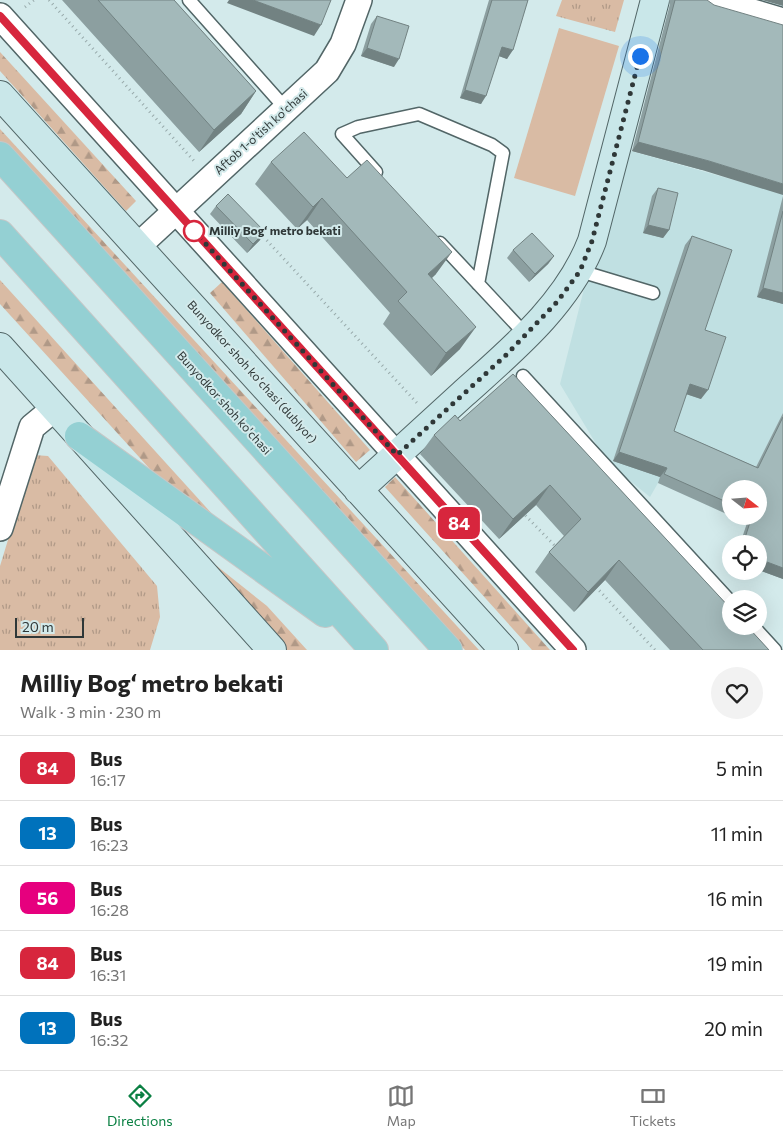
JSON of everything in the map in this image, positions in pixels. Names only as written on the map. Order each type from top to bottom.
[{"type":"main road","name":"Bunyodkor shoh ko'chasi","points":[[0,156],[448,650]]},
{"type":"main road","points":[[0,234],[372,647]]},
{"type":"main road","points":[[79,436],[372,647]]},
{"type":"street","name":"Aftob 1-o'tish ko'chasi","points":[[138,246],[327,71],[336,58],[359,0]]},
{"type":"street","points":[[358,490],[526,335],[557,302],[580,271],[592,241],[655,0]]},
{"type":"street","points":[[712,0],[783,21]]},
{"type":"street","points":[[10,14],[176,210],[573,650]]},
{"type":"street","name":"Bunyodkor shoh koʻchasi (dublyor)","points":[[0,95],[504,650]]},
{"type":"street","points":[[1,351],[272,650]]},
{"type":"street","points":[[0,528],[32,427],[54,408]]},
{"type":"lane","points":[[189,0],[286,109]]},
{"type":"lane","points":[[387,184],[342,134],[358,127],[419,114],[492,145],[503,153],[478,284]]},
{"type":"lane","points":[[432,234],[526,335]]},
{"type":"lane","points":[[580,271],[653,293]]},
{"type":"lane","points":[[524,376],[722,592]]},
{"type":"lane","points":[[761,635],[775,650]]},
{"type":"path","points":[[10,14],[34,0]]},
{"type":"path","points":[[48,0],[210,179]]},
{"type":"path","points":[[257,230],[433,422]]},
{"type":"path","points":[[521,510],[561,552]]},
{"type":"path","points":[[595,586],[655,650]]},
{"type":"shaded area","points":[[624,149],[783,194],[783,413],[751,477],[658,483],[650,497],[607,462],[560,384],[588,273]]},
{"type":"green space","points":[[562,0],[624,0],[615,32],[556,16]]},
{"type":"green space","points":[[559,28],[619,46],[575,196],[514,178]]},
{"type":"green space","points":[[0,52],[136,201],[126,211],[0,71]]},
{"type":"green space","points":[[0,129],[479,650],[465,650],[0,142]]},
{"type":"green space","points":[[0,280],[214,516],[159,479],[0,304]]},
{"type":"green space","points":[[222,282],[370,450],[356,462],[210,293]]},
{"type":"green space","points":[[34,455],[48,456],[157,586],[160,617],[150,650],[0,650],[0,566]]},
{"type":"green space","points":[[395,477],[550,650],[532,650],[385,487]]},
{"type":"green space","points":[[188,543],[267,606],[307,650],[285,650]]},
{"type":"building","points":[[98,0],[174,0],[256,91],[214,130]]},
{"type":"building","points":[[253,0],[331,0],[321,25]]},
{"type":"building","points":[[492,0],[528,0],[513,50],[502,47],[486,96],[465,90]]},
{"type":"building","points":[[675,0],[707,0],[714,5],[783,25],[783,184],[709,161],[638,142]]},
{"type":"building","points":[[377,16],[409,26],[399,59],[367,48]]},
{"type":"building","points":[[304,132],[347,178],[367,160],[452,252],[428,274],[476,327],[446,353],[398,301],[407,292],[322,198],[313,207],[271,162]]},
{"type":"building","points":[[658,188],[678,193],[669,230],[648,225]]},
{"type":"building","points":[[228,194],[265,232],[253,244],[216,206]]},
{"type":"building","points":[[783,211],[783,293],[763,288]]},
{"type":"building","points":[[532,233],[554,256],[535,274],[513,250]]},
{"type":"building","points":[[692,236],[732,250],[705,330],[726,337],[708,390],[690,384],[674,431],[758,468],[783,417],[783,568],[767,562],[767,535],[746,535],[749,525],[768,525],[768,480],[722,480],[722,500],[664,474],[667,468],[619,452]]},
{"type":"building","points":[[513,374],[722,599],[722,635],[755,635],[769,650],[703,650],[619,560],[588,592],[549,552],[581,519],[550,485],[513,519],[434,435],[455,415],[460,421]]},
{"type":"bus line","name":"84","points":[[0,16],[573,650]]},
{"type":"place","name":"Milliy Bogʻ metro bekati","points":[[194,231]]},
{"type":"route","points":[[194,231],[397,455],[505,356],[557,302],[580,271],[592,241],[640,56]]}]
